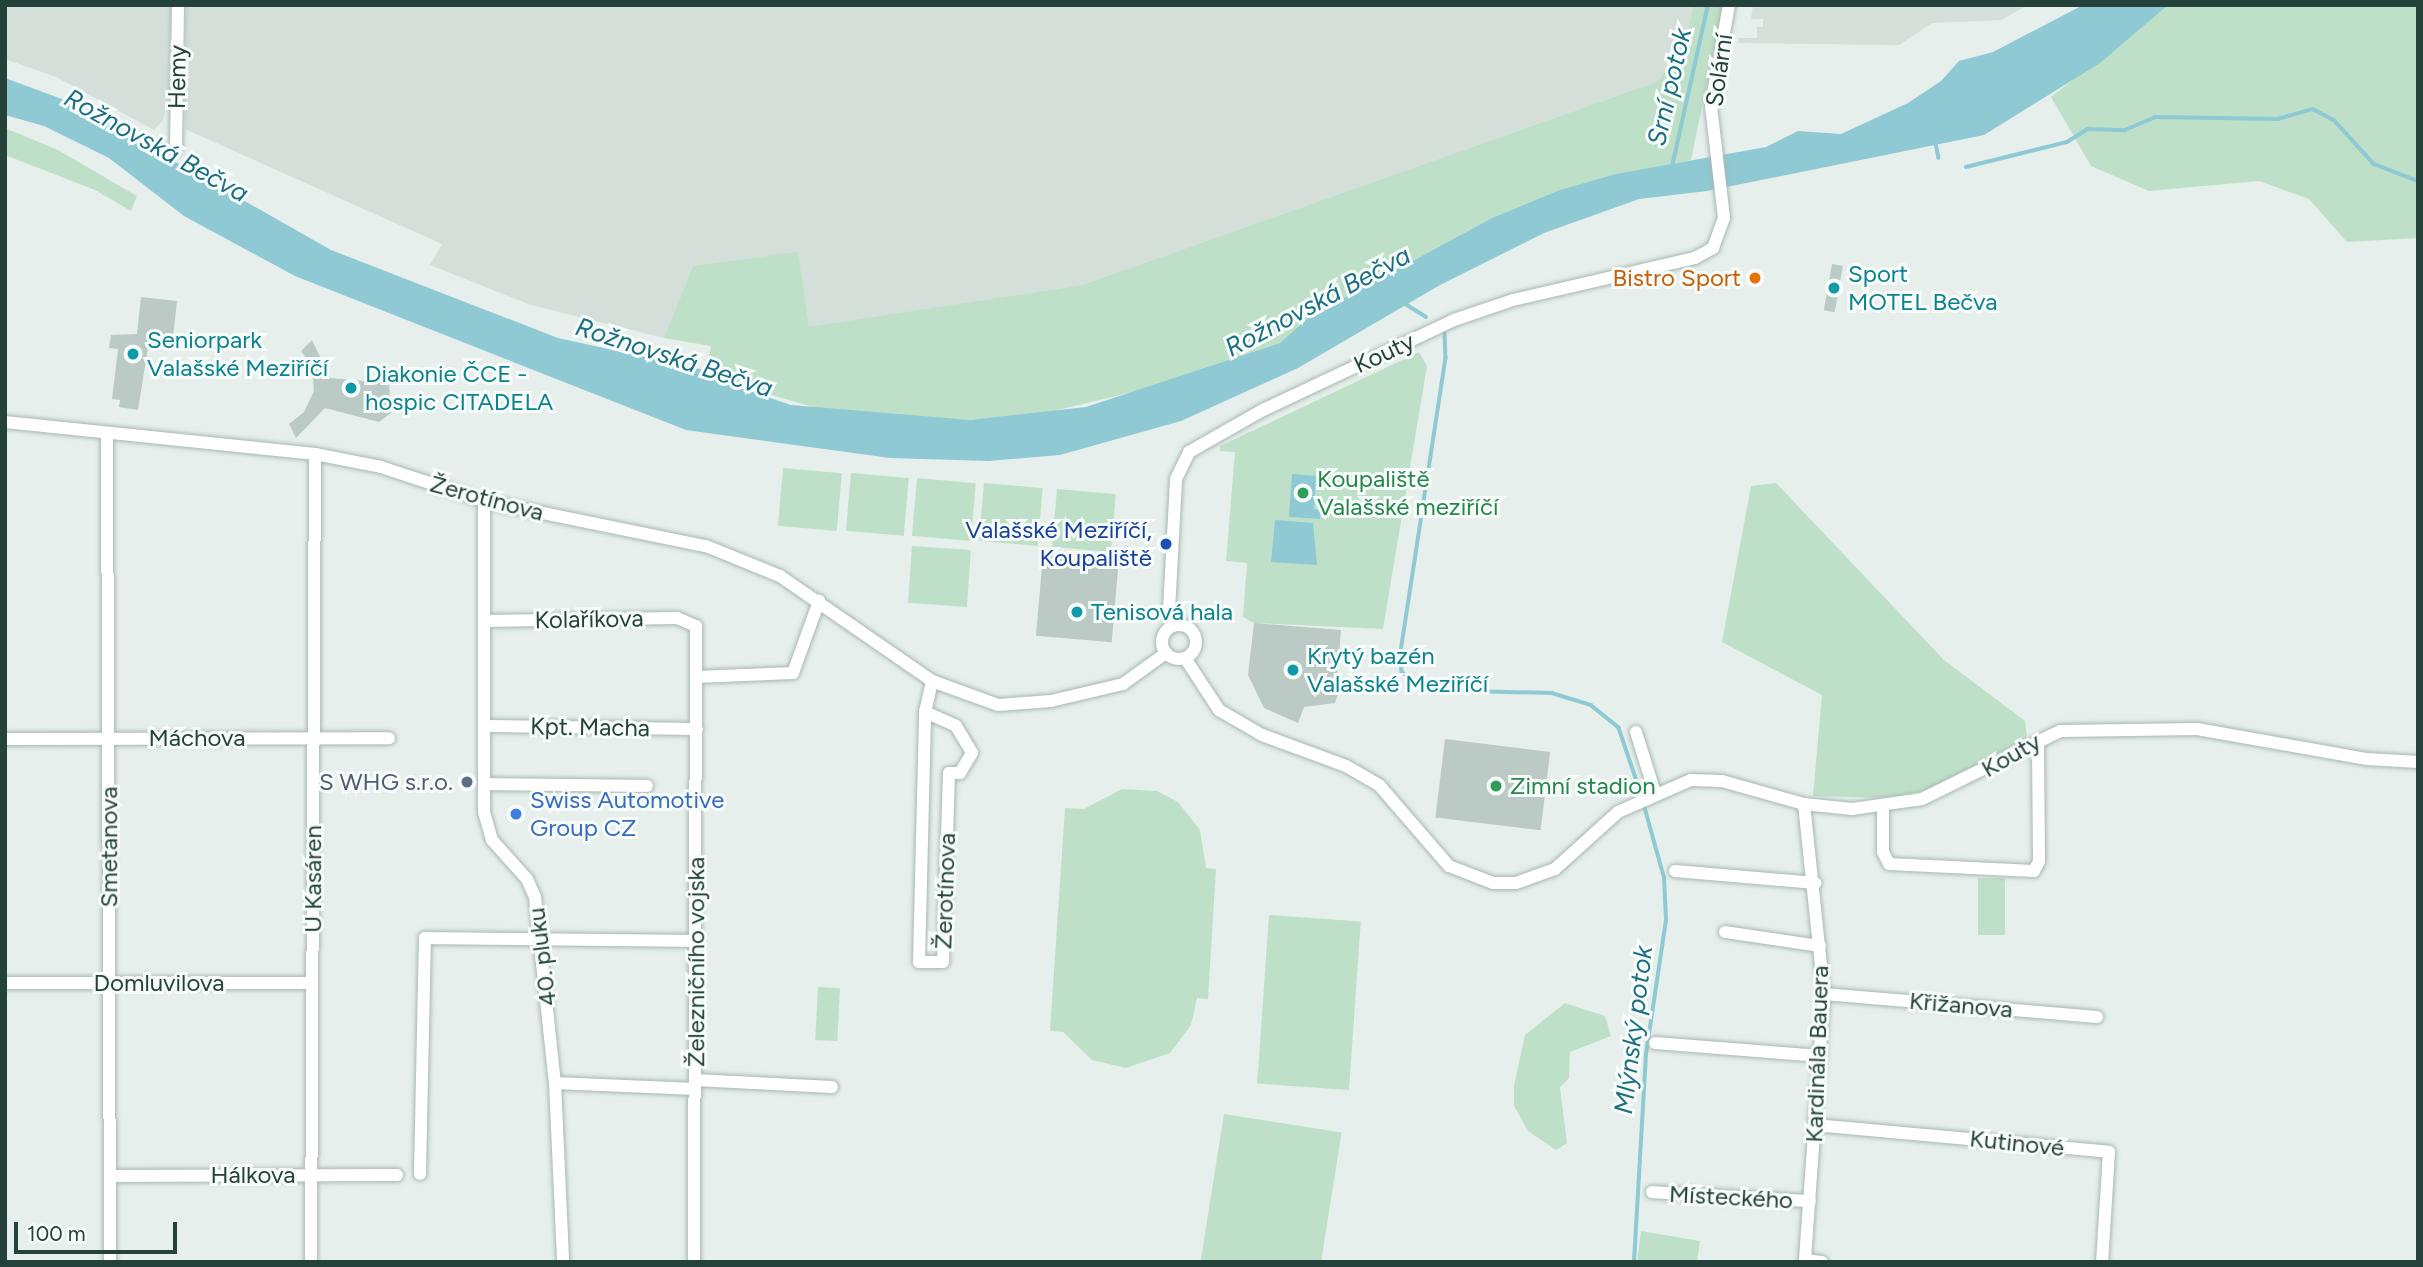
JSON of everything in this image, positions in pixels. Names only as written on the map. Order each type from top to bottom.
[{"type":"street","name":"Hemy","points":[[176,149],[178,5]]},
{"type":"street","name":"Solární","points":[[1723,200],[1711,105],[1729,5]]},
{"type":"street","name":"Kouty","points":[[1166,653],[1164,635],[1173,626],[1169,610],[1176,479],[1189,452],[1263,410],[1470,314],[1703,255],[1723,229],[1723,200]]},
{"type":"street","name":"Žerotínova","points":[[5,422],[315,454],[381,467],[484,502],[706,545],[754,562],[819,601],[932,681],[998,705],[1051,701],[1123,684],[1166,653]]},
{"type":"street","name":"Smetanova","points":[[107,433],[110,1262]]},
{"type":"street","name":"U Kasáren","points":[[311,1262],[315,454]]},
{"type":"street","name":"40. pluku","points":[[484,502],[484,784],[488,832],[527,879],[543,939],[555,1083],[563,1262]]},
{"type":"street","points":[[697,677],[793,673],[819,601]]},
{"type":"street","name":"Kolaříkova","points":[[484,621],[693,622]]},
{"type":"street","name":"Železničního vojska","points":[[693,622],[697,677],[694,1262]]},
{"type":"street","points":[[1166,653],[1185,658],[1195,649],[1195,636],[1186,626],[1173,626]]},
{"type":"street","name":"Kouty","points":[[1185,658],[1219,710],[1262,735],[1346,766],[1379,785],[1432,849],[1470,878],[1493,883],[1536,878],[1555,869],[1618,813],[1655,793],[1691,780],[1715,781],[1804,804],[1852,809],[1883,805],[1922,799],[2060,730],[2197,729],[2368,759],[2418,762]]},
{"type":"street","name":"Žerotínova","points":[[932,681],[925,712],[926,766],[919,962],[943,962],[949,773]]},
{"type":"street","points":[[925,712],[943,716],[970,744],[970,761],[961,773],[949,773],[926,766]]},
{"type":"street","name":"Kpt. Macha","points":[[484,726],[697,729]]},
{"type":"street","points":[[1636,732],[1655,793]]},
{"type":"street","name":"Máchova","points":[[5,738],[389,738]]},
{"type":"street","points":[[1883,805],[1883,852],[1889,864],[2034,871],[2039,861],[2038,742]]},
{"type":"street","points":[[484,784],[647,786]]},
{"type":"street","name":"Kardinála Bauera","points":[[1804,804],[1815,883],[1825,994],[1805,1261]]},
{"type":"street","points":[[1675,871],[1815,883]]},
{"type":"street","points":[[1725,932],[1821,946]]},
{"type":"street","points":[[420,1174],[425,938],[696,941]]},
{"type":"street","name":"Domluvilova","points":[[5,983],[312,983]]},
{"type":"street","name":"Křižanova","points":[[1825,994],[2097,1017]]},
{"type":"street","points":[[1655,1043],[1820,1056]]},
{"type":"street","points":[[555,1083],[832,1087]]},
{"type":"street","name":"Kutinové","points":[[1815,1125],[2109,1152],[2102,1262]]},
{"type":"street","name":"Hálkova","points":[[110,1176],[397,1175]]},
{"type":"street","name":"Místeckého","points":[[1652,1192],[1810,1201]]},
{"type":"street","points":[[1805,1261],[1822,1262]]},
{"type":"shaded area","points":[[5,5],[171,5],[169,96],[163,120],[154,130],[56,77],[5,59]]},
{"type":"shaded area","points":[[186,5],[1694,5],[1682,55],[1656,82],[1082,285],[809,328],[693,266],[664,338],[531,305],[430,265],[442,244],[185,129]]},
{"type":"shaded area","points":[[1753,5],[2028,5],[2001,20],[1932,23],[1899,45],[1738,43],[1739,38],[1757,38],[1757,27],[1763,27],[1763,19],[1751,19]]},
{"type":"green space","points":[[1694,5],[1723,5],[1691,160],[1557,191],[1492,218],[1309,317],[1280,343],[1145,389],[1037,415],[967,420],[831,412],[705,376],[711,346],[664,338],[693,266],[798,252],[809,327],[1082,285],[1656,82],[1682,55]]},
{"type":"green space","points":[[2168,5],[2418,5],[2418,238],[2347,242],[2309,199],[2259,181],[2149,191],[2091,166],[2051,97]]},
{"type":"green space","points":[[5,128],[58,150],[137,196],[131,211],[95,190],[5,155]]},
{"type":"green space","points":[[1419,352],[1427,366],[1383,629],[1254,623],[1243,617],[1247,563],[1226,561],[1235,452],[1220,451],[1220,446]]},
{"type":"green space","points":[[783,468],[842,473],[837,531],[778,526]]},
{"type":"green space","points":[[851,473],[909,478],[904,536],[846,531]]},
{"type":"green space","points":[[917,478],[976,483],[971,541],[912,536]]},
{"type":"green space","points":[[984,483],[1043,488],[1038,546],[979,541]]},
{"type":"green space","points":[[1776,483],[1944,660],[2025,721],[2027,739],[1925,790],[1892,798],[1813,796],[1822,695],[1722,642],[1751,486]]},
{"type":"green space","points":[[1057,489],[1116,494],[1111,552],[1052,547]]},
{"type":"green space","points":[[912,546],[971,550],[967,607],[908,603]]},
{"type":"green space","points":[[1122,789],[1157,791],[1178,802],[1200,830],[1206,868],[1216,869],[1208,999],[1197,998],[1191,1025],[1170,1053],[1126,1068],[1092,1060],[1063,1032],[1050,1031],[1065,808],[1084,809]]},
{"type":"green space","points":[[1978,878],[2005,878],[2005,935],[1978,935]]},
{"type":"green space","points":[[1269,915],[1361,921],[1349,1090],[1257,1084]]},
{"type":"green space","points":[[818,987],[840,988],[837,1041],[815,1040]]},
{"type":"green space","points":[[1565,1003],[1605,1016],[1611,1036],[1570,1052],[1569,1078],[1560,1087],[1567,1143],[1556,1150],[1528,1131],[1514,1106],[1514,1086],[1525,1035]]},
{"type":"green space","points":[[1224,1114],[1342,1133],[1321,1262],[1201,1262]]},
{"type":"green space","points":[[1641,1231],[1700,1241],[1697,1262],[1637,1262]]},
{"type":"water","points":[[2083,5],[2168,5],[2100,63],[1984,135],[1707,191],[1639,199],[1544,233],[1440,285],[1298,368],[1181,421],[1060,455],[989,461],[890,458],[686,430],[295,276],[184,216],[109,158],[44,126],[5,115],[5,78],[70,102],[331,250],[558,338],[704,370],[705,376],[791,405],[970,420],[1086,407],[1280,343],[1309,317],[1492,218],[1557,191],[1616,174],[1766,147],[1798,131],[1841,134],[1908,103],[1941,81],[1959,61],[1993,52]]},
{"type":"water","name":"Koupaliště Valašské meziříčí","points":[[1292,474],[1316,476],[1314,509],[1321,510],[1320,519],[1289,517]]},
{"type":"water","points":[[1275,520],[1313,523],[1317,565],[1271,562]]},
{"type":"building","name":"Sport MOTEL Bečva","points":[[1832,264],[1843,266],[1835,312],[1824,310]]},
{"type":"building","name":"Seniorpark Valašské Meziříčí","points":[[141,297],[177,301],[173,338],[150,335],[138,410],[119,407],[120,400],[112,399],[118,349],[109,348],[111,335],[137,334]]},
{"type":"building","name":"Diakonie ČCE - hospic CITADELA","points":[[312,340],[330,378],[389,383],[391,413],[379,422],[325,408],[296,438],[289,424],[304,412],[314,391],[312,367],[301,351]]},
{"type":"building","name":"Tenisová hala","points":[[1043,555],[1119,562],[1112,642],[1036,636]]},
{"type":"building","name":"Krytý bazén Valašské Meziříčí","points":[[1254,623],[1341,630],[1337,678],[1342,681],[1335,703],[1304,707],[1298,723],[1264,708],[1248,675]]},
{"type":"building","name":"Zimní stadion","points":[[1445,739],[1550,752],[1541,830],[1435,817]]},
{"type":"waterway","name":"Srní potok","points":[[1672,167],[1708,5]]},
{"type":"waterway","points":[[1966,167],[2067,142],[2088,129],[2125,130],[2155,117],[2278,119],[2313,109],[2334,120],[2374,164],[2418,181]]},
{"type":"waterway","points":[[1936,143],[1939,158]]},
{"type":"waterway","name":"Mlýnský potok","points":[[1404,303],[1426,317]]},
{"type":"waterway","name":"Mlýnský potok","points":[[1445,332],[1446,358],[1400,657],[1402,672],[1428,690],[1552,693],[1591,705],[1619,728],[1641,793]]},
{"type":"waterway","name":"Mlýnský potok","points":[[1634,1262],[1646,1054],[1666,920],[1664,878],[1644,806]]},
{"type":"place","name":"Bistro Sport","points":[[1755,278]]},
{"type":"place","name":"Sport MOTEL Bečva","points":[[1834,288]]},
{"type":"place","name":"Seniorpark Valašské Meziříčí","points":[[133,354]]},
{"type":"place","name":"Diakonie ČCE - hospic CITADELA","points":[[351,388]]},
{"type":"place","name":"Koupaliště Valašské meziříčí","points":[[1303,493]]},
{"type":"place","name":"Valašské Meziříčí, Koupaliště","points":[[1166,544]]},
{"type":"place","name":"Tenisová hala","points":[[1077,612]]},
{"type":"place","name":"Krytý bazén Valašské Meziříčí","points":[[1293,670]]},
{"type":"place","name":"S WHG s.r.o.","points":[[467,782]]},
{"type":"place","name":"Zimní stadion","points":[[1496,786]]},
{"type":"place","name":"Swiss Automotive Group CZ","points":[[516,814]]},
{"type":"water label","name":"Rožnovská Bečva","points":[[156,146]]},
{"type":"water label","name":"Rožnovská Bečva","points":[[1318,302]]},
{"type":"water label","name":"Rožnovská Bečva","points":[[674,358]]}]
